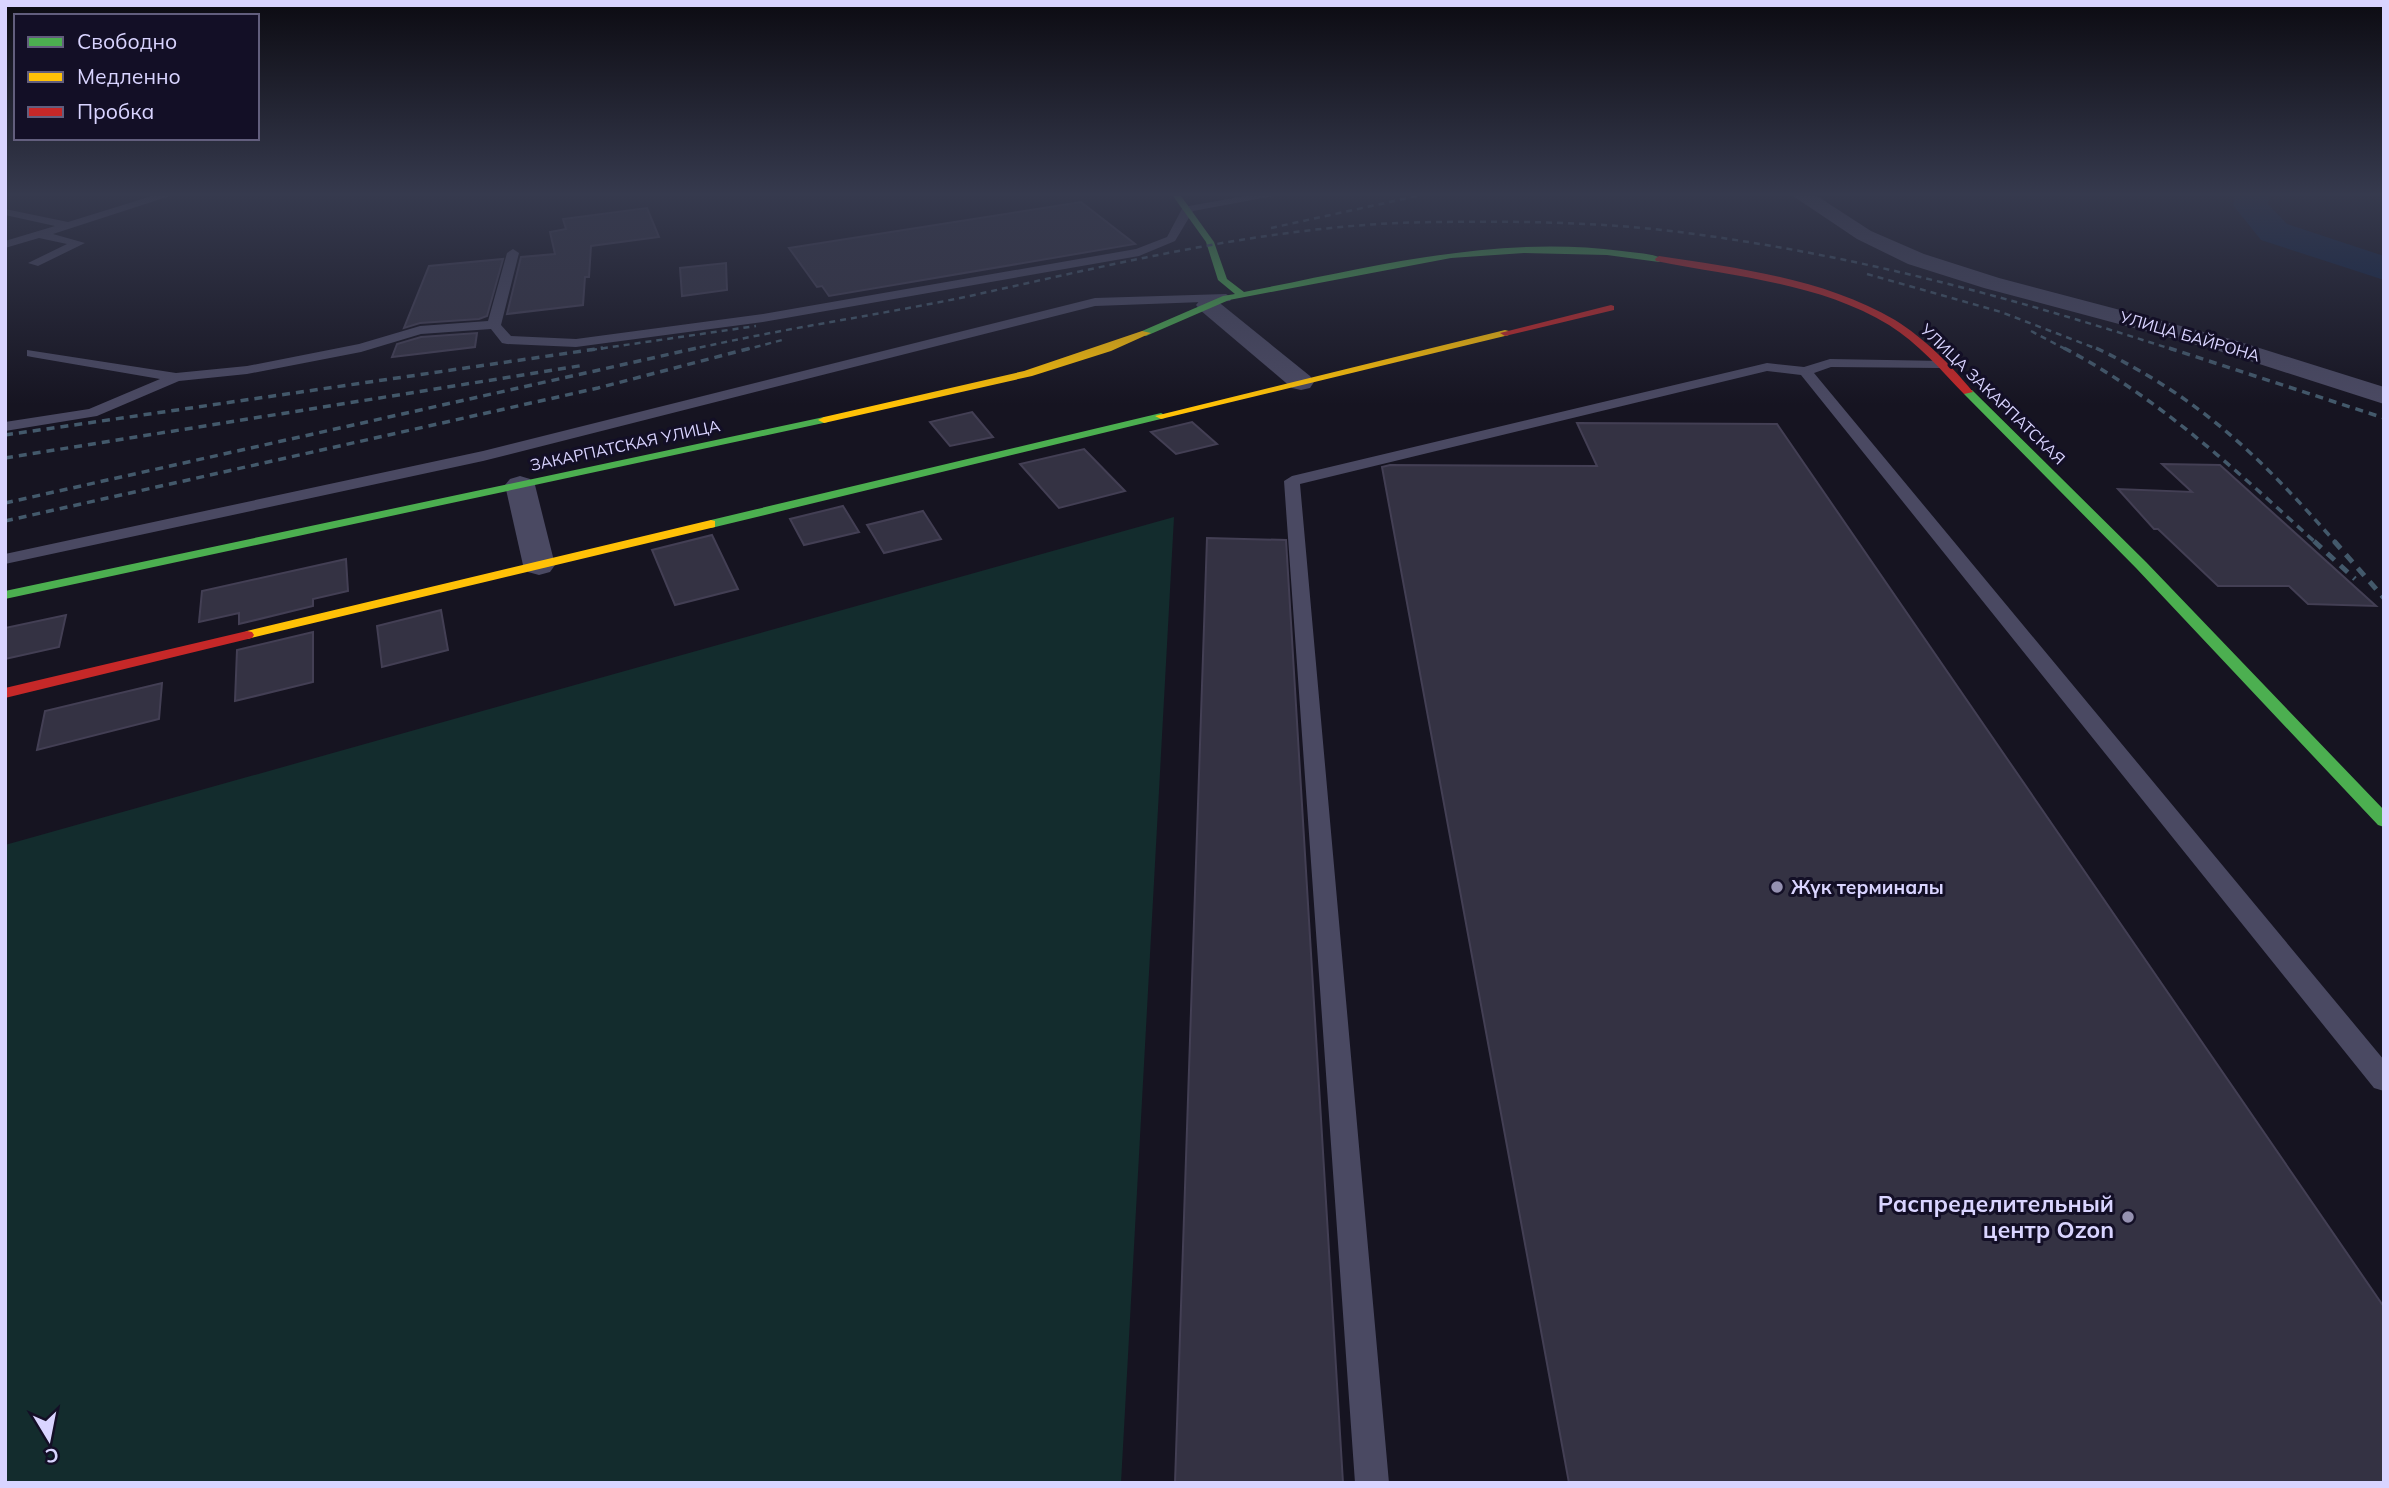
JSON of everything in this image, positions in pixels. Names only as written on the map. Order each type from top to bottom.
[{"type":"street","points":[[1218,265],[1225,299],[1300,382]]},
{"type":"street","name":"УЛИЦА ЗАКАРПАТСКАЯ","points":[[1225,299],[1397,265]]},
{"type":"street","name":"УЛИЦА ЗАКАРПАТСКАЯ","points":[[1704,265],[1821,292],[1852,302],[1894,324],[1940,364],[2141,565],[2384,821]]},
{"type":"street","name":"УЛИЦА БАЙРОНА","points":[[1936,265],[1992,283],[2079,303],[2225,345],[2384,396]]},
{"type":"street","name":"ЗАКАРПАТСКАЯ УЛИЦА","points":[[5,595],[1039,372],[1104,351],[1225,299]]},
{"type":"street","points":[[5,693],[1611,308]]},
{"type":"street","points":[[520,485],[539,565]]},
{"type":"lane","points":[[494,325],[510,265]]},
{"type":"lane","points":[[494,325],[508,340],[576,343],[1057,265]]},
{"type":"lane","points":[[5,559],[483,456],[1095,302],[1225,299]]},
{"type":"lane","points":[[32,353],[176,377],[247,370],[323,356],[361,348],[420,330],[494,325]]},
{"type":"lane","points":[[1372,1483],[1292,481],[1767,367],[1805,371],[1830,363],[1940,364]]},
{"type":"lane","points":[[1805,371],[2384,1080]]},
{"type":"lane","points":[[5,427],[92,413],[176,377]]},
{"type":"green space","points":[[1174,517],[1121,1483],[5,1483],[5,845]]},
{"type":"building","points":[[501,265],[487,316],[479,319],[420,323],[404,328],[429,266]]},
{"type":"building","points":[[519,265],[590,265],[589,277],[585,277],[583,305],[507,314]]},
{"type":"building","points":[[726,265],[727,290],[682,296],[680,268]]},
{"type":"building","points":[[802,265],[1009,265],[829,296],[822,286],[817,287]]},
{"type":"building","points":[[477,333],[475,347],[392,357],[397,344],[421,337]]},
{"type":"building","points":[[972,412],[993,437],[950,446],[930,422]]},
{"type":"building","points":[[1192,422],[1217,444],[1176,454],[1151,432]]},
{"type":"building","name":"Жүк терминалы","points":[[1577,423],[1777,424],[2384,1307],[2384,1483],[1569,1483],[1382,467],[1597,466]]},
{"type":"building","points":[[1084,449],[1125,491],[1059,508],[1020,464]]},
{"type":"building","points":[[2162,464],[2220,465],[2376,606],[2308,604],[2289,586],[2218,586],[2158,529],[2154,529],[2118,489],[2192,492]]},
{"type":"building","points":[[843,506],[859,532],[804,545],[790,519]]},
{"type":"building","points":[[923,511],[941,539],[884,553],[867,525]]},
{"type":"building","points":[[712,535],[738,589],[675,605],[652,550]]},
{"type":"building","points":[[1207,538],[1286,540],[1343,1483],[1175,1483]]},
{"type":"building","points":[[346,559],[348,591],[313,599],[313,606],[239,624],[239,613],[199,622],[202,591]]},
{"type":"building","points":[[441,610],[448,650],[382,667],[377,626]]},
{"type":"building","points":[[66,615],[59,647],[5,659],[5,628]]},
{"type":"building","points":[[313,632],[313,682],[235,701],[237,650]]},
{"type":"building","points":[[162,683],[159,719],[37,750],[45,711]]},
{"type":"waterway","points":[[2373,265],[2384,269]]},
{"type":"railway","points":[[689,350],[965,297],[1110,265]]},
{"type":"railway","points":[[1870,265],[1994,296],[2174,350]]},
{"type":"railway","points":[[1867,274],[2001,312],[2100,350]]},
{"type":"railway","points":[[591,350],[756,326]]},
{"type":"railway","points":[[2031,331],[2067,350]]},
{"type":"railway","points":[[744,350],[786,339]]},
{"type":"railway","points":[[5,435],[603,348]]},
{"type":"railway","points":[[5,503],[697,348]]},
{"type":"railway","points":[[5,521],[598,388],[751,348]]},
{"type":"railway","points":[[2064,348],[2132,389],[2196,437],[2316,543]]},
{"type":"railway","points":[[2096,348],[2100,350]]},
{"type":"railway","points":[[2169,348],[2384,418]]},
{"type":"railway","points":[[2100,350],[2167,387],[2227,432],[2281,483],[2336,543]]},
{"type":"railway","points":[[5,458],[585,365]]},
{"type":"railway","points":[[2314,541],[2355,579]]},
{"type":"railway","points":[[2334,541],[2384,598]]},
{"type":"traffic: fast","points":[[1218,265],[1223,280],[1241,294]]},
{"type":"traffic: fast","points":[[1146,333],[1226,298],[1396,265]]},
{"type":"traffic: fast","points":[[1968,392],[2141,565],[2384,821]]},
{"type":"traffic: fast","points":[[711,524],[1161,416]]},
{"type":"traffic: fast","points":[[5,595],[824,420]]},
{"type":"traffic: slow","points":[[824,420],[1028,374],[1146,333]]},
{"type":"traffic: slow","points":[[1161,416],[1505,333]]},
{"type":"traffic: slow","points":[[247,635],[711,524]]},
{"type":"traffic: jam","points":[[1699,265],[1811,289],[1869,310],[1913,338],[1968,392]]},
{"type":"traffic: jam","points":[[1505,333],[1611,308]]},
{"type":"traffic: jam","points":[[5,693],[247,635]]},
{"type":"place","name":"Жүк терминалы","points":[[1777,887]]},
{"type":"place","name":"Распределительный центр Ozon","points":[[2128,1217]]}]
